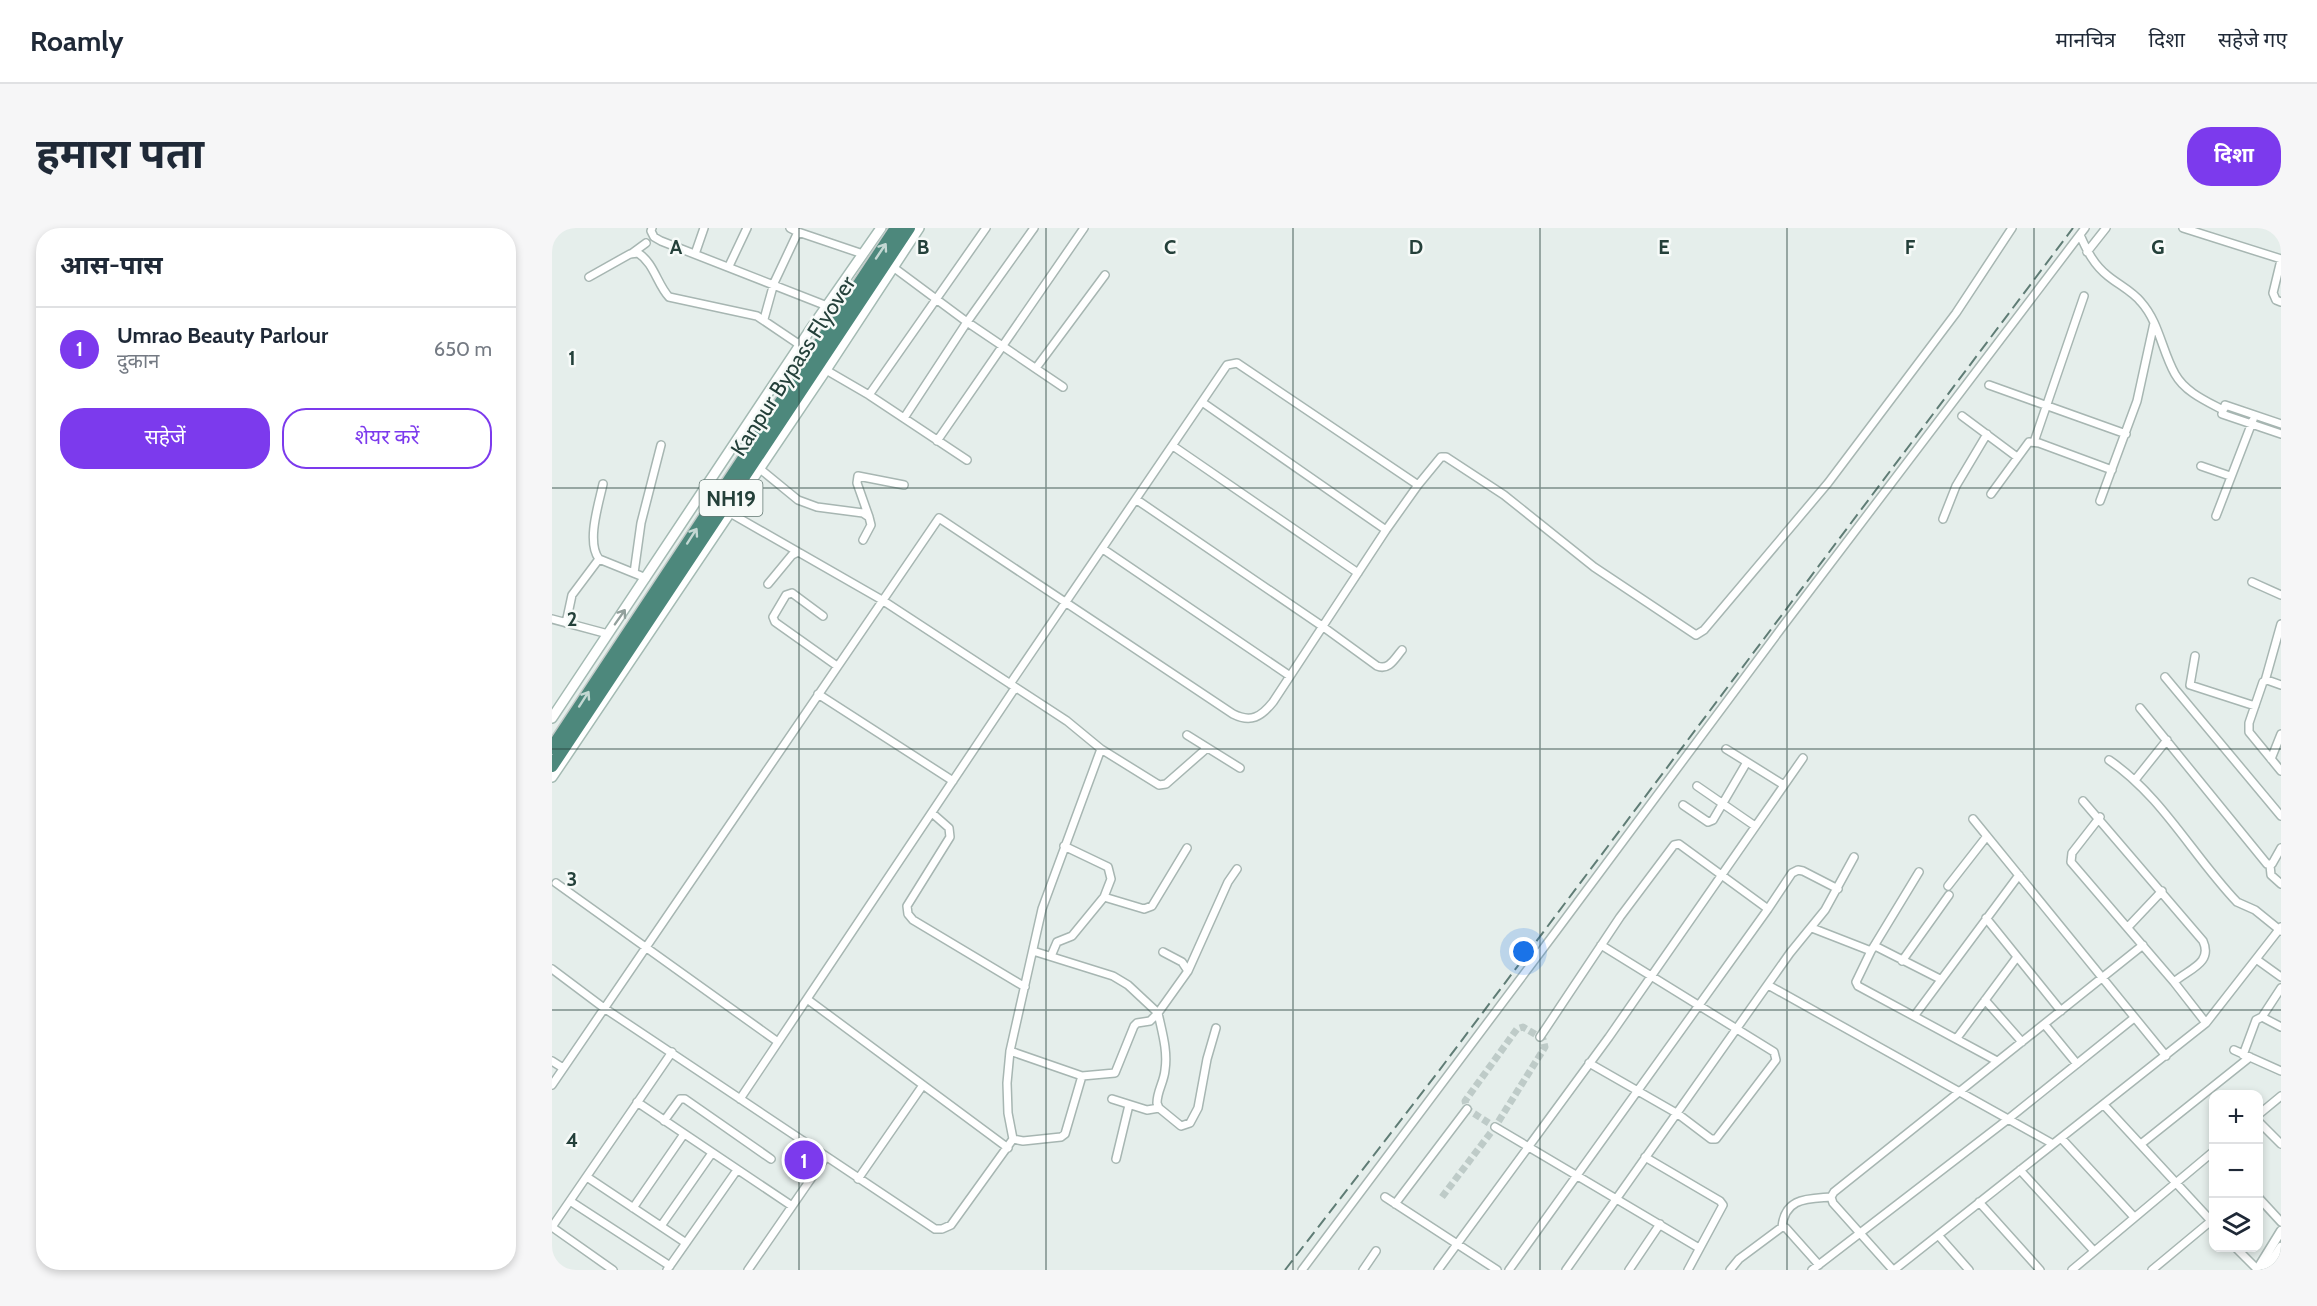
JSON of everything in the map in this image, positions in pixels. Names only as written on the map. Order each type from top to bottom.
[{"type":"highway","name":"Kanpur Bypass Flyover","points":[[552,748],[896,228]]},
{"type":"highway","name":"Kanpur Bypass Flyover","points":[[552,766],[909,228]]},
{"type":"main road","points":[[552,718],[881,228]]},
{"type":"main road","points":[[552,777],[919,228]]},
{"type":"street","points":[[652,228],[654,237],[661,241],[774,283],[827,306]]},
{"type":"street","points":[[694,254],[704,228]]},
{"type":"street","points":[[729,266],[747,228]]},
{"type":"street","points":[[790,228],[863,254]]},
{"type":"street","points":[[869,395],[986,228]]},
{"type":"street","points":[[904,418],[967,322],[1034,228]]},
{"type":"street","points":[[938,441],[1084,228]]},
{"type":"street","points":[[552,1085],[939,518],[1240,718],[1256,718],[1264,713],[1386,530],[1438,459],[1446,457],[1504,495],[1594,567],[1696,636],[1704,630],[1828,483],[1956,313],[2012,228]]},
{"type":"street","points":[[2087,252],[2106,228]]},
{"type":"street","points":[[2183,228],[2281,260],[2273,293],[2276,300],[2281,302]]},
{"type":"street","points":[[2082,231],[2087,252],[2096,265],[2142,303],[2154,323],[2175,374],[2185,387],[2223,410]]},
{"type":"street","points":[[1302,1270],[1783,626],[2082,231]]},
{"type":"street","points":[[764,319],[774,283],[798,232]]},
{"type":"street","points":[[589,277],[646,243]]},
{"type":"street","points":[[630,254],[641,254],[669,297],[764,319],[783,335],[801,345]]},
{"type":"street","points":[[894,267],[967,322],[1063,387]]},
{"type":"street","points":[[1036,368],[1105,275]]},
{"type":"street","points":[[1991,494],[2025,446],[2034,441],[2085,296]]},
{"type":"street","points":[[2100,501],[2137,401],[2154,323]]},
{"type":"street","points":[[740,1099],[953,781],[1065,602],[1137,500],[1227,365],[1237,363],[1418,485]]},
{"type":"street","points":[[826,370],[869,395],[967,460]]},
{"type":"street","points":[[1989,385],[2126,434]]},
{"type":"street","points":[[1202,402],[1386,530]]},
{"type":"street","points":[[2281,423],[2225,405],[2222,414],[2281,434]]},
{"type":"street","points":[[2216,516],[2255,415]]},
{"type":"street","points":[[1962,416],[2017,457]]},
{"type":"street","points":[[1943,519],[1956,486],[1987,434]]},
{"type":"street","points":[[2034,441],[2112,470]]},
{"type":"street","points":[[634,573],[641,523],[661,445]]},
{"type":"street","points":[[1173,446],[1358,573]]},
{"type":"street","points":[[2201,466],[2230,476]]},
{"type":"street","points":[[759,468],[798,500],[817,507],[863,513],[869,517]]},
{"type":"street","points":[[863,540],[872,525],[856,483],[858,476],[904,485]]},
{"type":"street","points":[[603,484],[592,541],[595,554],[599,559],[646,578]]},
{"type":"street","points":[[1137,500],[1381,668],[1389,666],[1402,650]]},
{"type":"street","points":[[730,513],[882,600],[1067,721],[1101,749],[1159,785],[1166,784],[1207,748]]},
{"type":"street","points":[[1102,549],[1290,676]]},
{"type":"street","points":[[768,584],[792,555],[798,552]]},
{"type":"street","points":[[566,623],[572,595],[599,559]]},
{"type":"street","points":[[2252,582],[2281,595]]},
{"type":"street","points":[[823,616],[792,593],[786,595],[773,616],[775,622],[837,666]]},
{"type":"street","points":[[552,619],[608,634]]},
{"type":"street","points":[[2281,624],[2265,681],[2249,723],[2249,732],[2281,771]]},
{"type":"street","points":[[2195,656],[2189,680],[2192,687],[2255,706]]},
{"type":"street","points":[[2165,677],[2281,816]]},
{"type":"street","points":[[2265,681],[2281,685]]},
{"type":"street","points":[[818,693],[953,781]]},
{"type":"street","points":[[2140,708],[2270,865]]},
{"type":"street","points":[[2271,759],[2281,734]]},
{"type":"street","points":[[1187,735],[1240,768]]},
{"type":"street","points":[[2134,780],[2167,740]]},
{"type":"street","points":[[552,969],[604,1008],[858,1179],[931,1227],[942,1229],[951,1225],[1013,1139],[1006,1083],[1010,1051],[1042,909],[1101,749]]},
{"type":"street","points":[[1726,749],[1784,785]]},
{"type":"street","points":[[1438,1270],[1652,977],[1803,758]]},
{"type":"street","points":[[1831,1197],[1833,1203],[1893,1270],[2206,1023],[2280,929],[2255,910],[2237,902],[2134,780],[2109,760]]},
{"type":"street","points":[[1683,805],[1710,822],[1747,762]]},
{"type":"street","points":[[1697,786],[1755,826]]},
{"type":"street","points":[[2083,801],[2100,817],[2203,941],[2206,948],[2203,961],[2174,982]]},
{"type":"street","points":[[932,813],[949,828],[950,837],[908,906],[908,915],[1025,987]]},
{"type":"street","points":[[2100,817],[2072,852],[2070,859],[2206,1023]]},
{"type":"street","points":[[1973,819],[2166,1056]]},
{"type":"street","points":[[1948,886],[1987,836]]},
{"type":"street","points":[[1540,1037],[1601,945],[1674,844],[1679,844],[1768,909]]},
{"type":"street","points":[[1051,956],[1057,942],[1072,936],[1104,897],[1111,879],[1108,867],[1064,846]]},
{"type":"street","points":[[1104,897],[1144,909],[1152,906],[1186,848]]},
{"type":"street","points":[[2281,849],[2270,865],[2271,875],[2281,884]]},
{"type":"street","points":[[1566,1270],[1738,1030],[1790,953],[1812,928],[1838,889],[1854,857]]},
{"type":"street","points":[[1010,1051],[1082,1076],[1115,1073],[1134,1026],[1137,1023],[1150,1021],[1158,1013],[1188,971],[1228,882],[1238,869]]},
{"type":"street","points":[[1509,1270],[1792,873],[1798,870],[1838,889]]},
{"type":"street","points":[[1919,872],[1856,978],[1858,986],[1997,1061]]},
{"type":"street","points":[[1915,1015],[2019,875]]},
{"type":"street","points":[[556,883],[645,949],[778,1042]]},
{"type":"street","points":[[2128,927],[2162,891]]},
{"type":"street","points":[[1902,961],[1950,895]]},
{"type":"street","points":[[1986,918],[2061,1011]]},
{"type":"street","points":[[1812,928],[1873,948],[1940,980]]},
{"type":"street","points":[[1589,1063],[1678,1114],[1711,1139],[1716,1139],[1776,1060],[1774,1052],[1601,945]]},
{"type":"street","points":[[1730,1270],[1739,1259],[1782,1227],[1783,1216],[1788,1208],[1795,1203],[1831,1197],[1834,1192],[1958,1091],[2143,945]]},
{"type":"street","points":[[1033,951],[1113,976],[1128,985],[1158,1013],[1166,1059],[1165,1071],[1157,1096],[1159,1108],[1181,1126],[1190,1124],[1198,1107],[1207,1059],[1216,1028]]},
{"type":"street","points":[[1163,952],[1182,962],[1188,971]]},
{"type":"street","points":[[1957,1038],[2017,957]]},
{"type":"street","points":[[2256,959],[2281,976]]},
{"type":"street","points":[[1768,985],[2053,1144]]},
{"type":"street","points":[[2141,1144],[2247,1056],[2256,1020],[2262,1017],[2281,988]]},
{"type":"street","points":[[807,999],[1008,1148]]},
{"type":"street","points":[[1985,1000],[2022,1042]]},
{"type":"street","points":[[2262,1017],[2281,1027]]},
{"type":"street","points":[[1812,1270],[2007,1120],[2134,1018]]},
{"type":"street","points":[[2044,1024],[2077,1064]]},
{"type":"street","points":[[2234,1050],[2281,1071]]},
{"type":"street","points":[[614,1270],[552,1227],[672,1052]]},
{"type":"street","points":[[552,1060],[563,1068]]},
{"type":"street","points":[[1013,1139],[1023,1141],[1061,1137],[1065,1134],[1082,1076]]},
{"type":"street","points":[[858,1179],[923,1084]]},
{"type":"street","points":[[2263,1112],[2281,1096]]},
{"type":"street","points":[[664,1121],[676,1102],[685,1099],[771,1159]]},
{"type":"street","points":[[1112,1099],[1147,1110],[1159,1108]]},
{"type":"street","points":[[637,1102],[792,1206]]},
{"type":"street","points":[[1116,1159],[1129,1105]]},
{"type":"street","points":[[2104,1105],[2209,1220]]},
{"type":"street","points":[[1395,1204],[1467,1109]]},
{"type":"street","points":[[2263,1125],[2281,1144]]},
{"type":"street","points":[[1495,1127],[1699,1248]]},
{"type":"street","points":[[633,1208],[684,1134]]},
{"type":"street","points":[[2061,1138],[2134,1217]]},
{"type":"street","points":[[661,1226],[712,1153]]},
{"type":"street","points":[[2072,1270],[2209,1155]]},
{"type":"street","points":[[748,1270],[826,1157]]},
{"type":"street","points":[[1645,1157],[1682,1176],[1723,1205],[1688,1270]]},
{"type":"street","points":[[570,1201],[669,1268],[738,1170]]},
{"type":"street","points":[[2020,1170],[2094,1251]]},
{"type":"street","points":[[587,1177],[686,1243]]},
{"type":"street","points":[[1385,1197],[1497,1270]]},
{"type":"street","points":[[2260,1198],[2281,1222]]},
{"type":"street","points":[[1979,1202],[2040,1270]]},
{"type":"street","points":[[1629,1270],[1660,1224]]},
{"type":"street","points":[[2152,1270],[2209,1225]]},
{"type":"street","points":[[1782,1227],[1786,1228],[1819,1265]]},
{"type":"street","points":[[2240,1252],[2257,1270],[2281,1232]]},
{"type":"street","points":[[1938,1235],[1969,1270]]},
{"type":"street","points":[[2266,1270],[2281,1247]]},
{"type":"street","points":[[1363,1270],[1376,1251]]},
{"type":"tunnel","points":[[1442,1197],[1495,1127],[1545,1047],[1543,1039],[1523,1027],[1517,1029],[1465,1101],[1467,1109],[1495,1127]]},
{"type":"railway","points":[[1285,1270],[1438,1072],[2073,228]]},
{"type":"place","name":"Umrao Beauty Parlour","points":[[804,1160]]}]
